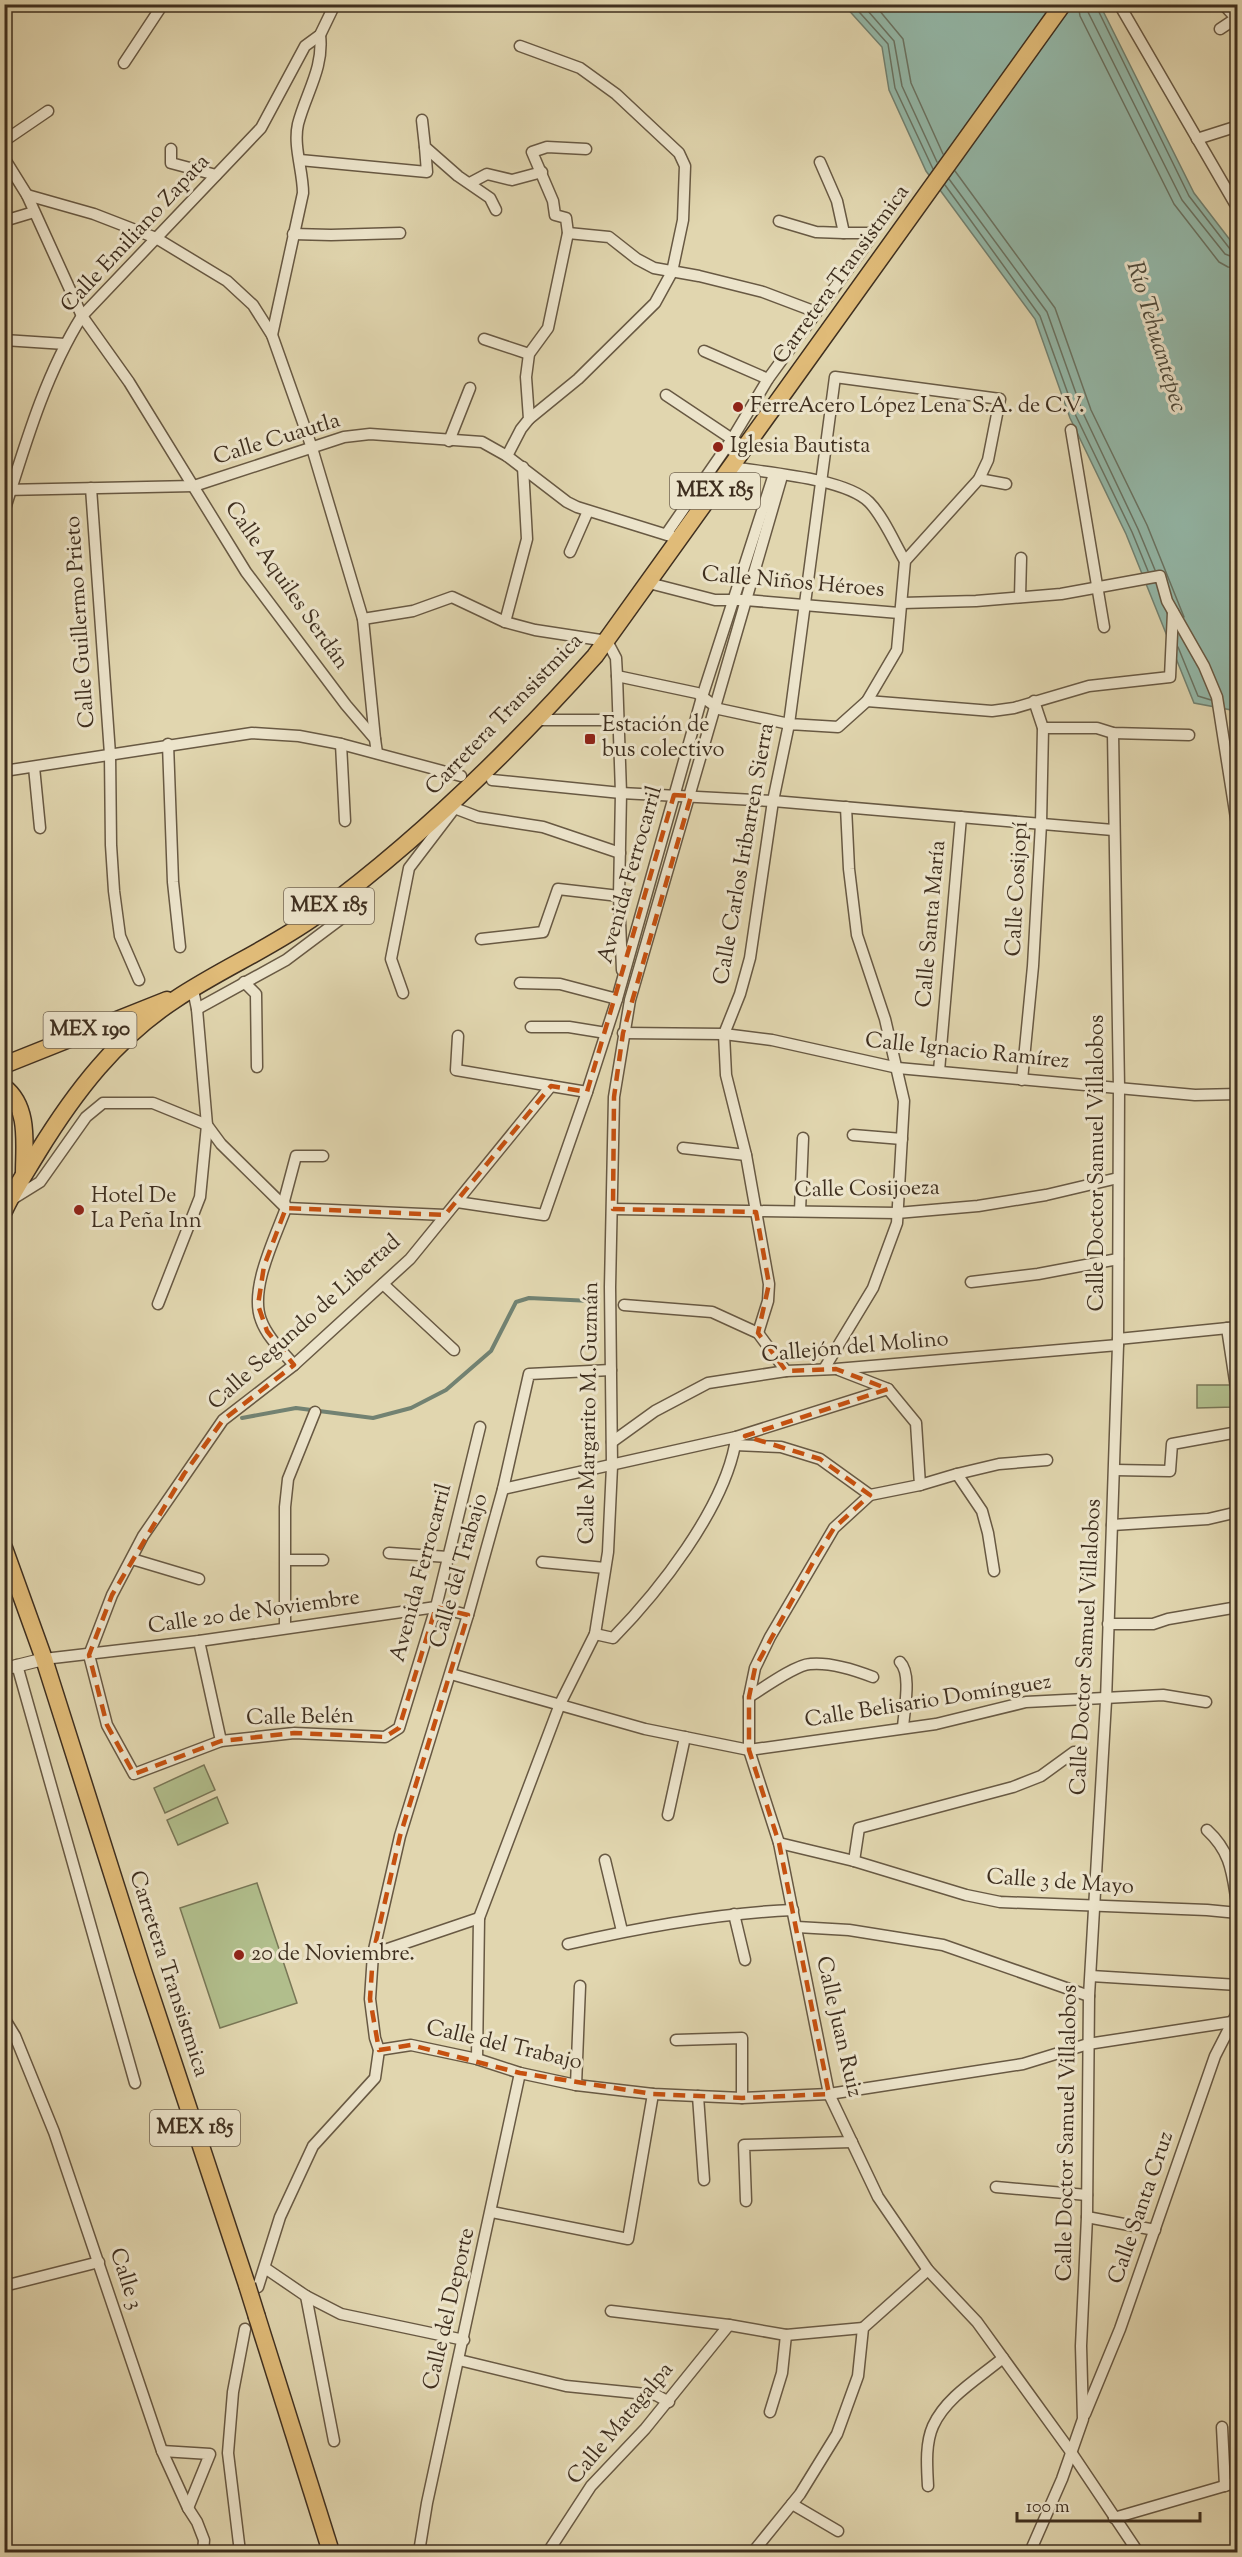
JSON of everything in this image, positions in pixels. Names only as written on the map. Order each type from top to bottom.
[{"type":"main road","name":"Carretera Transistmica","points":[[7,1207],[63,1112],[98,1065],[119,1044],[177,998],[314,917],[451,808],[538,720],[607,641],[649,583],[674,536],[732,466],[739,443],[913,216],[1063,4]]},
{"type":"main road","name":"Carretera Transistmica","points":[[4,1065],[159,1001],[177,998]]},
{"type":"main road","points":[[4,1087],[18,1102],[23,1115],[24,1175]]},
{"type":"main road","name":"Carretera Transistmica","points":[[4,1548],[44,1659],[143,1971],[252,2286],[251,2323],[331,2553]]},
{"type":"street","points":[[124,63],[163,4]]},
{"type":"street","name":"Calle Emiliano Zapata","points":[[4,512],[8,490],[35,416],[65,344],[82,315],[261,128],[305,46],[320,35],[335,4]]},
{"type":"street","points":[[1119,4],[1238,209]]},
{"type":"street","points":[[1221,29],[1237,18],[1223,4]]},
{"type":"street","points":[[272,335],[303,194],[297,138],[298,124],[320,65],[320,35]]},
{"type":"street","points":[[507,456],[520,429],[578,379],[655,303],[672,272],[683,220],[686,166],[679,153],[616,94],[580,68],[520,46]]},
{"type":"street","points":[[4,141],[48,111]]},
{"type":"street","points":[[300,160],[427,172],[422,120]]},
{"type":"street","points":[[1197,139],[1238,126]]},
{"type":"street","points":[[425,147],[458,176],[490,198],[496,210]]},
{"type":"street","points":[[529,420],[526,377],[529,354],[548,328],[568,233],[566,218],[555,215],[553,201],[532,152],[547,147],[586,149]]},
{"type":"street","points":[[171,149],[171,163],[216,175]]},
{"type":"street","name":"Calle Aquiles Serdán","points":[[4,158],[27,195],[82,315],[129,382],[246,572],[346,705],[375,739]]},
{"type":"street","points":[[820,162],[837,201],[844,233]]},
{"type":"street","points":[[470,183],[487,174],[512,180],[542,172]]},
{"type":"street","points":[[27,195],[94,214],[156,238],[227,281],[243,293],[254,306],[272,335],[312,448],[363,619],[377,753]]},
{"type":"street","points":[[4,221],[34,212]]},
{"type":"street","points":[[674,536],[739,443],[768,379],[870,239],[867,233],[816,232],[779,221]]},
{"type":"street","points":[[293,234],[400,232]]},
{"type":"street","points":[[568,233],[609,237],[637,259],[654,268],[763,292],[816,312]]},
{"type":"street","points":[[484,339],[529,354]]},
{"type":"street","points":[[4,340],[65,344]]},
{"type":"street","points":[[704,351],[768,379]]},
{"type":"street","name":"Calle Carlos Iribarren Sierra","points":[[758,1333],[768,1301],[769,1284],[746,1155],[726,1076],[724,1034],[740,994],[750,958],[773,801],[789,724],[835,377],[1000,399],[988,460],[979,479]]},
{"type":"street","points":[[449,441],[470,388]]},
{"type":"street","points":[[666,395],[739,443]]},
{"type":"street","points":[[1071,430],[1104,627]]},
{"type":"street","name":"Calle Cuautla","points":[[8,490],[194,486],[344,437],[370,434],[482,442],[523,467],[567,502],[588,511],[674,536]]},
{"type":"street","points":[[617,676],[697,693],[719,710],[789,724],[838,727],[867,701],[897,650],[905,561],[871,504],[856,492],[820,481],[732,466]]},
{"type":"street","points":[[505,622],[527,539],[523,467]]},
{"type":"street","name":"Avenida Ferrocarril","points":[[457,1202],[544,1215],[617,999],[702,698],[733,600],[778,475]]},
{"type":"street","name":"Calle Margarito M. Guzmán","points":[[477,2059],[479,1918],[560,1704],[595,1634],[605,1568],[612,1466],[610,1287],[614,1097],[623,1033],[630,1000],[691,796],[778,475]]},
{"type":"street","points":[[905,561],[979,479],[1006,484]]},
{"type":"street","name":"Calle Guillermo Prieto","points":[[91,488],[110,754],[114,891],[120,936],[139,980]]},
{"type":"street","points":[[570,552],[588,511]]},
{"type":"street","points":[[1020,597],[1021,558]]},
{"type":"street","name":"Calle Niños Héroes","points":[[649,583],[715,600],[901,608],[1061,594],[1160,576],[1167,601],[1173,612]]},
{"type":"street","points":[[363,619],[413,611],[452,597],[505,622],[535,630],[607,641],[616,658],[617,676],[621,793],[619,896],[623,977]]},
{"type":"street","points":[[867,701],[992,711],[1014,708],[1089,687],[1170,677],[1173,612]]},
{"type":"street","points":[[1173,612],[1204,666],[1217,697],[1238,831]]},
{"type":"street","name":"Calle Cosijopí","points":[[1022,1080],[1033,966],[1041,824],[1043,728],[1034,701]]},
{"type":"street","points":[[538,720],[619,720]]},
{"type":"street","points":[[1043,728],[1096,728],[1113,734],[1189,735]]},
{"type":"street","points":[[4,771],[168,744],[252,733],[299,736],[341,744],[422,768],[461,776]]},
{"type":"street","name":"Calle Doctor Samuel Villalobos","points":[[1035,2550],[1083,2419],[1081,2346],[1087,2217],[1089,1996],[1106,1698],[1118,1342],[1119,1087],[1113,734]]},
{"type":"street","points":[[168,744],[173,882],[180,947]]},
{"type":"street","points":[[341,744],[345,821]]},
{"type":"street","points":[[34,767],[40,828]]},
{"type":"street","points":[[492,780],[621,793],[773,801],[1113,830]]},
{"type":"street","points":[[846,807],[849,869],[857,935],[885,1019],[904,1101],[897,1223],[873,1288],[830,1369],[888,1389],[916,1423],[920,1485]]},
{"type":"street","points":[[403,993],[391,960],[409,868],[451,808],[478,817],[543,827],[620,853]]},
{"type":"street","name":"Calle Santa María","points":[[939,1071],[961,817]]},
{"type":"street","points":[[481,939],[543,932],[558,889],[619,896]]},
{"type":"street","points":[[197,1009],[286,960],[342,918]]},
{"type":"street","points":[[244,982],[256,994],[257,1067]]},
{"type":"street","points":[[520,983],[560,984],[617,999]]},
{"type":"street","points":[[158,1304],[200,1197],[207,1125],[197,1009],[193,990]]},
{"type":"street","points":[[531,1027],[569,1027],[606,1033]]},
{"type":"street","name":"Calle Ignacio Ramírez","points":[[623,1033],[724,1034],[772,1040],[898,1068],[1195,1095],[1238,1094]]},
{"type":"street","points":[[458,1036],[456,1070],[587,1092]]},
{"type":"street","name":"Calle Segundo de Libertad","points":[[89,1655],[112,1594],[143,1536],[223,1420],[294,1365],[410,1259],[551,1086]]},
{"type":"street","points":[[7,1207],[40,1182],[86,1117],[103,1103],[153,1103],[207,1125],[221,1144],[286,1208],[445,1215]]},
{"type":"street","points":[[853,1135],[902,1139]]},
{"type":"street","points":[[801,1211],[803,1138]]},
{"type":"street","points":[[684,1148],[746,1155]]},
{"type":"street","points":[[294,1365],[267,1331],[261,1320],[258,1305],[264,1266],[286,1208],[284,1201],[296,1156],[323,1156]]},
{"type":"street","name":"Calle Cosijoeza","points":[[613,1209],[897,1213],[978,1206],[1046,1195],[1118,1178]]},
{"type":"street","points":[[971,1282],[1038,1274],[1118,1259]]},
{"type":"street","points":[[383,1284],[454,1350]]},
{"type":"street","points":[[624,1305],[712,1312],[758,1333],[786,1371]]},
{"type":"street","points":[[1232,1328],[1238,1401]]},
{"type":"street","name":"Callejón del Molino","points":[[612,1442],[655,1411],[708,1383],[786,1371],[830,1369],[1118,1342],[1232,1328]]},
{"type":"street","name":"Calle del Trabajo","points":[[611,1370],[530,1374],[503,1490],[468,1615],[400,1836],[373,1954],[369,1999],[379,2050],[411,2045],[477,2059],[520,2073],[576,2085],[653,2094],[742,2098],[829,2094],[1023,2064],[1088,2044],[1234,2023]]},
{"type":"street","points":[[503,1490],[736,1441],[888,1389]]},
{"type":"street","points":[[285,1628],[285,1507],[288,1479],[315,1413]]},
{"type":"street","name":"Avenida Ferrocarril","points":[[399,1728],[436,1607],[480,1427]]},
{"type":"street","points":[[1114,1470],[1170,1471],[1172,1444],[1238,1432]]},
{"type":"street","points":[[736,1441],[781,1447],[820,1459],[870,1495],[920,1485],[999,1464],[1047,1460]]},
{"type":"street","points":[[595,1634],[613,1638],[694,1537],[728,1474],[736,1441]]},
{"type":"street","points":[[957,1474],[982,1511],[994,1571]]},
{"type":"street","name":"Calle Juan Ruiz","points":[[870,1495],[834,1528],[816,1557],[770,1636],[755,1668],[749,1697],[749,1750],[779,1843],[829,2094],[878,2197],[928,2270],[977,2322],[1071,2452],[1138,2553]]},
{"type":"street","points":[[1112,1525],[1208,1519],[1238,1512]]},
{"type":"street","points":[[389,1553],[448,1557]]},
{"type":"street","points":[[132,1558],[199,1579]]},
{"type":"street","points":[[286,1560],[322,1560]]},
{"type":"street","points":[[542,1562],[605,1568]]},
{"type":"street","name":"Calle 20 de Noviembre","points":[[44,1659],[199,1641],[436,1607],[468,1615]]},
{"type":"street","points":[[1108,1624],[1153,1624],[1168,1619],[1238,1607]]},
{"type":"street","points":[[199,1641],[221,1741]]},
{"type":"street","name":"Calle Belén","points":[[89,1655],[107,1725],[134,1773],[221,1741],[294,1733],[385,1737],[399,1728]]},
{"type":"street","points":[[4,1669],[44,1659]]},
{"type":"street","points":[[900,1662],[905,1666],[907,1678],[903,1728]]},
{"type":"street","name":"Calle Belisario Domínguez","points":[[749,1697],[773,1681],[808,1664],[854,1670],[873,1677]]},
{"type":"street","points":[[17,1665],[135,2083]]},
{"type":"street","name":"Calle Belisario Domínguez","points":[[451,1674],[645,1729],[749,1750],[936,1724],[1026,1702],[1163,1695],[1206,1702]]},
{"type":"street","points":[[668,1815],[685,1737]]},
{"type":"street","points":[[854,1861],[859,1828],[1013,1787],[1041,1776],[1074,1752]]},
{"type":"street","points":[[1207,1830],[1221,1843],[1230,1862],[1238,1911]]},
{"type":"street","name":"Calle 3 de Mayo","points":[[779,1843],[854,1861],[966,1895],[1000,1902],[1238,1911]]},
{"type":"street","points":[[604,1860],[622,1931]]},
{"type":"street","points":[[568,1944],[622,1931],[734,1914],[793,1910]]},
{"type":"street","points":[[734,1914],[745,1960]]},
{"type":"street","points":[[373,1954],[479,1918]]},
{"type":"street","points":[[797,1927],[849,1930],[943,1945],[1089,1996]]},
{"type":"street","points":[[1091,1976],[1238,1985]]},
{"type":"street","points":[[576,2085],[580,1986]]},
{"type":"street","name":"Calle Santa Cruz","points":[[1083,2419],[1120,2329],[1215,2056],[1234,2023],[1238,2011]]},
{"type":"street","name":"Calle 3","points":[[4,2018],[15,2036],[54,2132],[162,2451],[204,2540],[203,2553]]},
{"type":"street","points":[[676,2040],[742,2038],[742,2098]]},
{"type":"street","points":[[252,2286],[265,2268],[280,2217],[313,2146],[375,2078],[379,2050]]},
{"type":"street","name":"Calle del Deporte","points":[[419,2553],[427,2504],[492,2212],[520,2073]]},
{"type":"street","points":[[492,2212],[628,2239],[653,2094]]},
{"type":"street","points":[[698,2096],[704,2180]]},
{"type":"street","points":[[746,2201],[744,2145],[852,2142]]},
{"type":"street","points":[[996,2187],[1087,2195]]},
{"type":"street","points":[[1087,2217],[1155,2230]]},
{"type":"street","points":[[4,2286],[99,2262]]},
{"type":"street","points":[[265,2268],[306,2296],[341,2314],[464,2340]]},
{"type":"street","points":[[611,2311],[729,2325],[786,2335],[863,2328],[928,2270]]},
{"type":"street","points":[[306,2296],[334,2441]]},
{"type":"street","points":[[240,2553],[228,2453],[233,2392],[251,2323]]},
{"type":"street","name":"Calle Matagalpa","points":[[548,2553],[591,2486],[610,2469],[669,2402],[729,2325]]},
{"type":"street","points":[[753,2553],[819,2466],[837,2434],[858,2376],[863,2328]]},
{"type":"street","points":[[770,2412],[782,2373],[786,2335]]},
{"type":"street","points":[[928,2486],[927,2454],[932,2427],[946,2406],[1003,2358]]},
{"type":"street","points":[[459,2360],[566,2386],[656,2395],[669,2402]]},
{"type":"street","points":[[1222,2427],[1225,2486]]},
{"type":"street","points":[[162,2451],[228,2453]]},
{"type":"street","points":[[188,2508],[210,2454]]},
{"type":"street","points":[[1114,2518],[1238,2482]]},
{"type":"street","points":[[792,2504],[838,2531]]},
{"type":"highlighted area","points":[[674,795],[691,796],[623,1033],[614,1097],[613,1209],[756,1212],[769,1284],[758,1333],[786,1371],[836,1369],[888,1389],[745,1436],[820,1459],[870,1495],[834,1528],[816,1557],[755,1668],[749,1697],[749,1750],[779,1843],[829,2094],[742,2098],[653,2094],[520,2073],[411,2045],[379,2050],[370,1999],[373,1954],[400,1836],[468,1615],[436,1607],[399,1728],[385,1737],[294,1733],[221,1741],[134,1774],[107,1725],[89,1655],[112,1595],[184,1474],[223,1420],[294,1365],[267,1331],[258,1305],[264,1266],[286,1208],[445,1215],[551,1086],[587,1092]]},
{"type":"green space","points":[[1197,1385],[1232,1385],[1234,1407],[1197,1408]]},
{"type":"green space","points":[[204,1765],[215,1790],[165,1813],[154,1788]]},
{"type":"green space","points":[[217,1797],[228,1823],[178,1845],[167,1820]]},
{"type":"green space","name":"20 de Noviembre.","points":[[257,1883],[297,2003],[220,2028],[180,1908]]},
{"type":"water","name":"Río Tehuantepec","points":[[844,5],[1100,5],[1194,193],[1237,249],[1237,711],[1194,703],[1126,534],[1070,418],[1035,319],[926,171],[889,90],[882,47]]},
{"type":"waterway","points":[[242,1418],[296,1408],[373,1418],[411,1408],[446,1390],[491,1351],[516,1302],[529,1298],[591,1301]]},
{"type":"place","name":"FerreAcero López Lena S.A. de C.V.","points":[[738,407]]},
{"type":"place","name":"Iglesia Bautista","points":[[718,447]]},
{"type":"place","name":"Estación de bus colectivo","points":[[590,739]]},
{"type":"place","name":"Hotel De La Peña Inn","points":[[79,1210]]},
{"type":"place","name":"20 de Noviembre.","points":[[239,1955]]}]
